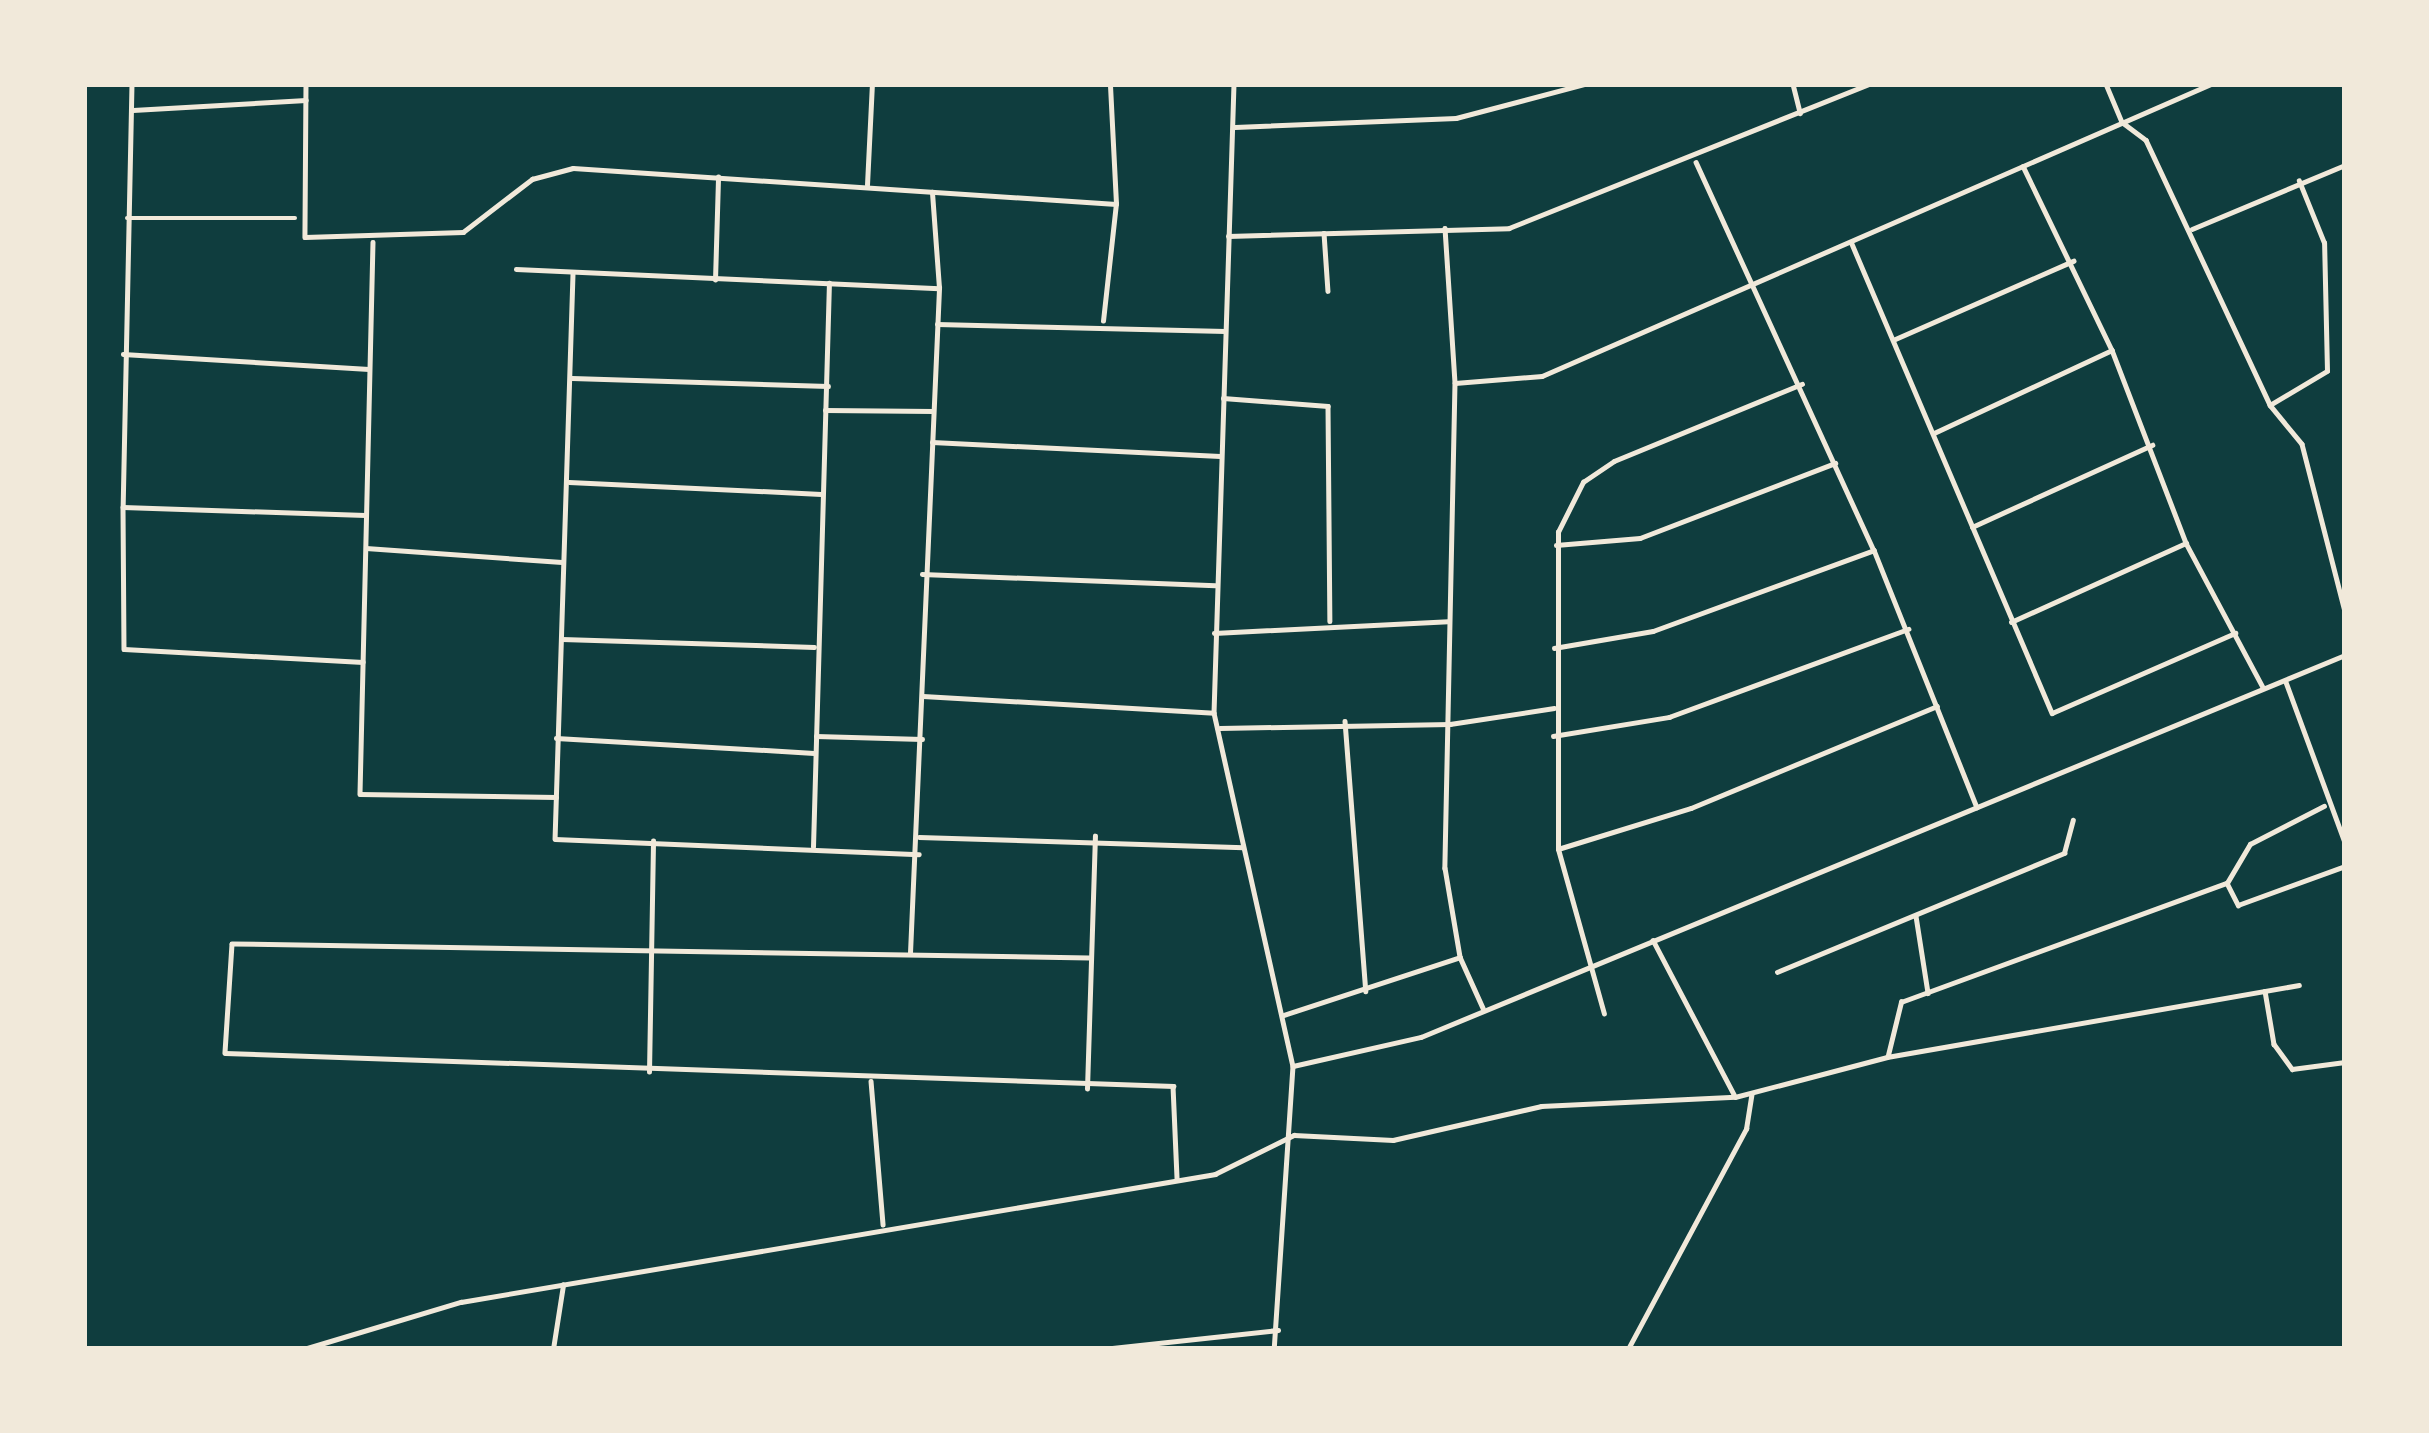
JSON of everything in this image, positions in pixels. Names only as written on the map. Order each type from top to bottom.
[{"type":"street","points":[[132,84],[123,354],[124,649],[363,662]]},
{"type":"street","points":[[306,84],[298,218],[305,238],[373,242],[463,232],[532,179],[573,168],[1116,204]]},
{"type":"street","points":[[867,184],[872,84]]},
{"type":"street","points":[[1103,321],[1116,204],[1110,84]]},
{"type":"street","points":[[1234,84],[1214,713],[1293,1066],[1294,1135],[1274,1349]]},
{"type":"street","points":[[1235,127],[1456,118],[1585,84]]},
{"type":"street","points":[[1793,84],[1800,113]]},
{"type":"street","points":[[1228,236],[1508,228],[1696,162],[1869,84]]},
{"type":"street","points":[[2106,84],[2122,122],[2146,140],[2270,405],[2311,466],[2345,611]]},
{"type":"street","points":[[1454,383],[1542,376],[2211,84]]},
{"type":"street","points":[[133,110],[306,100]]},
{"type":"street","points":[[1696,162],[1802,384],[1908,629],[1977,807]]},
{"type":"street","points":[[2024,166],[2073,261],[2153,445],[2186,542],[2263,687]]},
{"type":"street","points":[[2192,230],[2299,181],[2345,166]]},
{"type":"street","points":[[715,281],[718,177]]},
{"type":"street","points":[[2270,405],[2327,371],[2324,243],[2299,181]]},
{"type":"street","points":[[910,953],[920,854],[922,574],[938,324],[932,192]]},
{"type":"street","points":[[127,218],[298,218]]},
{"type":"street","points":[[1445,228],[1454,383],[1445,868],[1460,957],[1484,1010]]},
{"type":"street","points":[[1324,233],[1328,291]]},
{"type":"street","points":[[373,242],[360,794],[556,797]]},
{"type":"street","points":[[1852,244],[2052,713],[2235,633]]},
{"type":"street","points":[[1893,340],[2073,261]]},
{"type":"street","points":[[516,269],[939,288]]},
{"type":"street","points":[[573,274],[555,839],[920,854]]},
{"type":"street","points":[[813,849],[814,647],[829,284]]},
{"type":"street","points":[[938,324],[1103,321],[1226,331]]},
{"type":"street","points":[[1934,433],[2112,350]]},
{"type":"street","points":[[123,354],[370,369]]},
{"type":"street","points":[[572,378],[828,386]]},
{"type":"street","points":[[1604,1014],[1584,968],[1558,849],[1553,736],[1556,545],[1575,494],[1614,461],[1802,384]]},
{"type":"street","points":[[1222,398],[1328,406],[1330,621]]},
{"type":"street","points":[[825,410],[935,411]]},
{"type":"street","points":[[932,442],[1222,456]]},
{"type":"street","points":[[1972,527],[2153,445]]},
{"type":"street","points":[[1556,545],[1640,538],[1835,464]]},
{"type":"street","points":[[569,482],[821,494]]},
{"type":"street","points":[[123,507],[367,515]]},
{"type":"street","points":[[2011,622],[2186,542]]},
{"type":"street","points":[[366,548],[562,562]]},
{"type":"street","points":[[1554,648],[1653,631],[1874,550]]},
{"type":"street","points":[[922,574],[1215,585]]},
{"type":"street","points":[[1214,633],[1330,621],[1450,621]]},
{"type":"street","points":[[1553,736],[1669,717],[1908,629]]},
{"type":"street","points":[[562,639],[814,647]]},
{"type":"street","points":[[1293,1066],[1484,1010],[2345,655]]},
{"type":"street","points":[[2286,682],[2324,806],[2345,842]]},
{"type":"street","points":[[923,696],[1214,713]]},
{"type":"street","points":[[1558,849],[1691,808],[1937,706]]},
{"type":"street","points":[[1217,728],[1345,721],[1450,724],[1554,708]]},
{"type":"street","points":[[1345,721],[1366,991]]},
{"type":"street","points":[[816,736],[922,739]]},
{"type":"street","points":[[556,737],[816,753]]},
{"type":"street","points":[[1887,1057],[1893,1008],[2227,883],[2250,844],[2324,806]]},
{"type":"street","points":[[1777,972],[2064,853],[2073,820]]},
{"type":"street","points":[[919,837],[1095,836],[1244,847]]},
{"type":"street","points":[[1087,1088],[1095,836]]},
{"type":"street","points":[[649,1072],[653,841]]},
{"type":"street","points":[[2227,883],[2238,904],[2345,866]]},
{"type":"street","points":[[1916,916],[1928,993]]},
{"type":"street","points":[[1653,940],[1735,1097]]},
{"type":"street","points":[[1089,958],[910,953],[835,962],[650,949],[232,944],[225,1053],[871,1081],[1174,1087],[1178,1179]]},
{"type":"street","points":[[1282,1016],[1460,957]]},
{"type":"street","points":[[304,1349],[353,1327],[562,1285],[884,1224],[1215,1174],[1294,1135],[1393,1139],[1541,1106],[1735,1097],[1887,1057],[2299,985]]},
{"type":"street","points":[[2265,992],[2274,1044],[2292,1069],[2345,1062]]},
{"type":"street","points":[[871,1081],[884,1224]]},
{"type":"street","points":[[1628,1349],[1745,1130],[1752,1094]]},
{"type":"street","points":[[553,1349],[562,1285]]},
{"type":"street","points":[[1103,1349],[1278,1330]]}]
